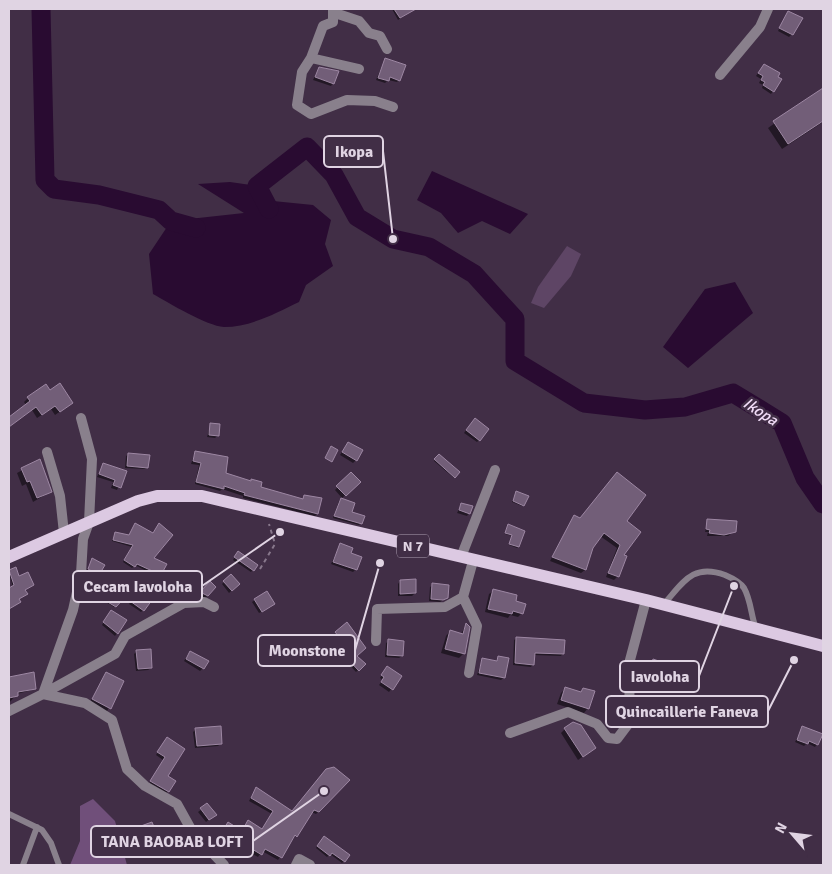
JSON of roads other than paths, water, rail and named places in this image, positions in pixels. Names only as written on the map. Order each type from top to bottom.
[{"type":"main road","name":"N 7","points":[[9,557],[138,501],[157,496],[202,496],[646,600],[823,646]]},
{"type":"street","points":[[720,76],[760,27],[768,9]]},
{"type":"street","points":[[387,48],[380,36],[369,33],[359,21],[334,11],[333,22],[323,26],[311,58],[302,72],[297,105],[311,114],[347,100],[375,101],[393,107]]},
{"type":"street","points":[[311,58],[359,69]]},
{"type":"street","points":[[43,694],[73,610],[84,539],[89,522],[92,459],[81,418]]},
{"type":"street","points":[[46,452],[60,496],[64,533]]},
{"type":"street","points":[[469,673],[477,626],[463,597],[467,559],[495,470]]},
{"type":"street","points":[[376,641],[377,609],[445,607],[463,597]]},
{"type":"street","points":[[510,733],[568,712],[597,724],[608,738],[617,739],[629,723],[630,660],[646,600]]},
{"type":"street","points":[[9,711],[115,654],[125,636],[184,604],[204,602],[214,607]]},
{"type":"street","points":[[43,694],[85,703],[112,720],[127,769],[145,786],[177,804],[192,831],[224,865]]},
{"type":"street","points":[[296,865],[298,859],[310,865]]},
{"type":"lane","points":[[663,605],[684,580],[699,571],[713,571],[730,577],[742,585],[747,595],[756,629]]},
{"type":"lane","points":[[9,814],[37,827],[51,843],[59,865]]},
{"type":"lane","points":[[23,865],[37,827]]},
{"type":"waterway","name":"Ikopa","points":[[41,9],[45,180],[54,189],[99,195],[159,210],[171,221],[196,228]]},
{"type":"waterway","name":"Ikopa","points":[[269,209],[257,186],[307,147],[334,175],[357,217],[393,239],[429,247],[474,274],[515,319],[515,361],[584,403],[645,410],[685,407],[733,393],[782,423],[805,478],[823,504]]},
{"type":"place","name":"Ikopa","points":[[393,239]]},
{"type":"place","name":"Cecam Iavoloha","points":[[280,532]]},
{"type":"place","name":"Moonstone","points":[[380,563]]},
{"type":"place","name":"Iavoloha","points":[[734,586]]},
{"type":"place","name":"Quincaillerie Faneva","points":[[794,660]]},
{"type":"place","name":"TANA BAOBAB LOFT","points":[[324,791]]}]
